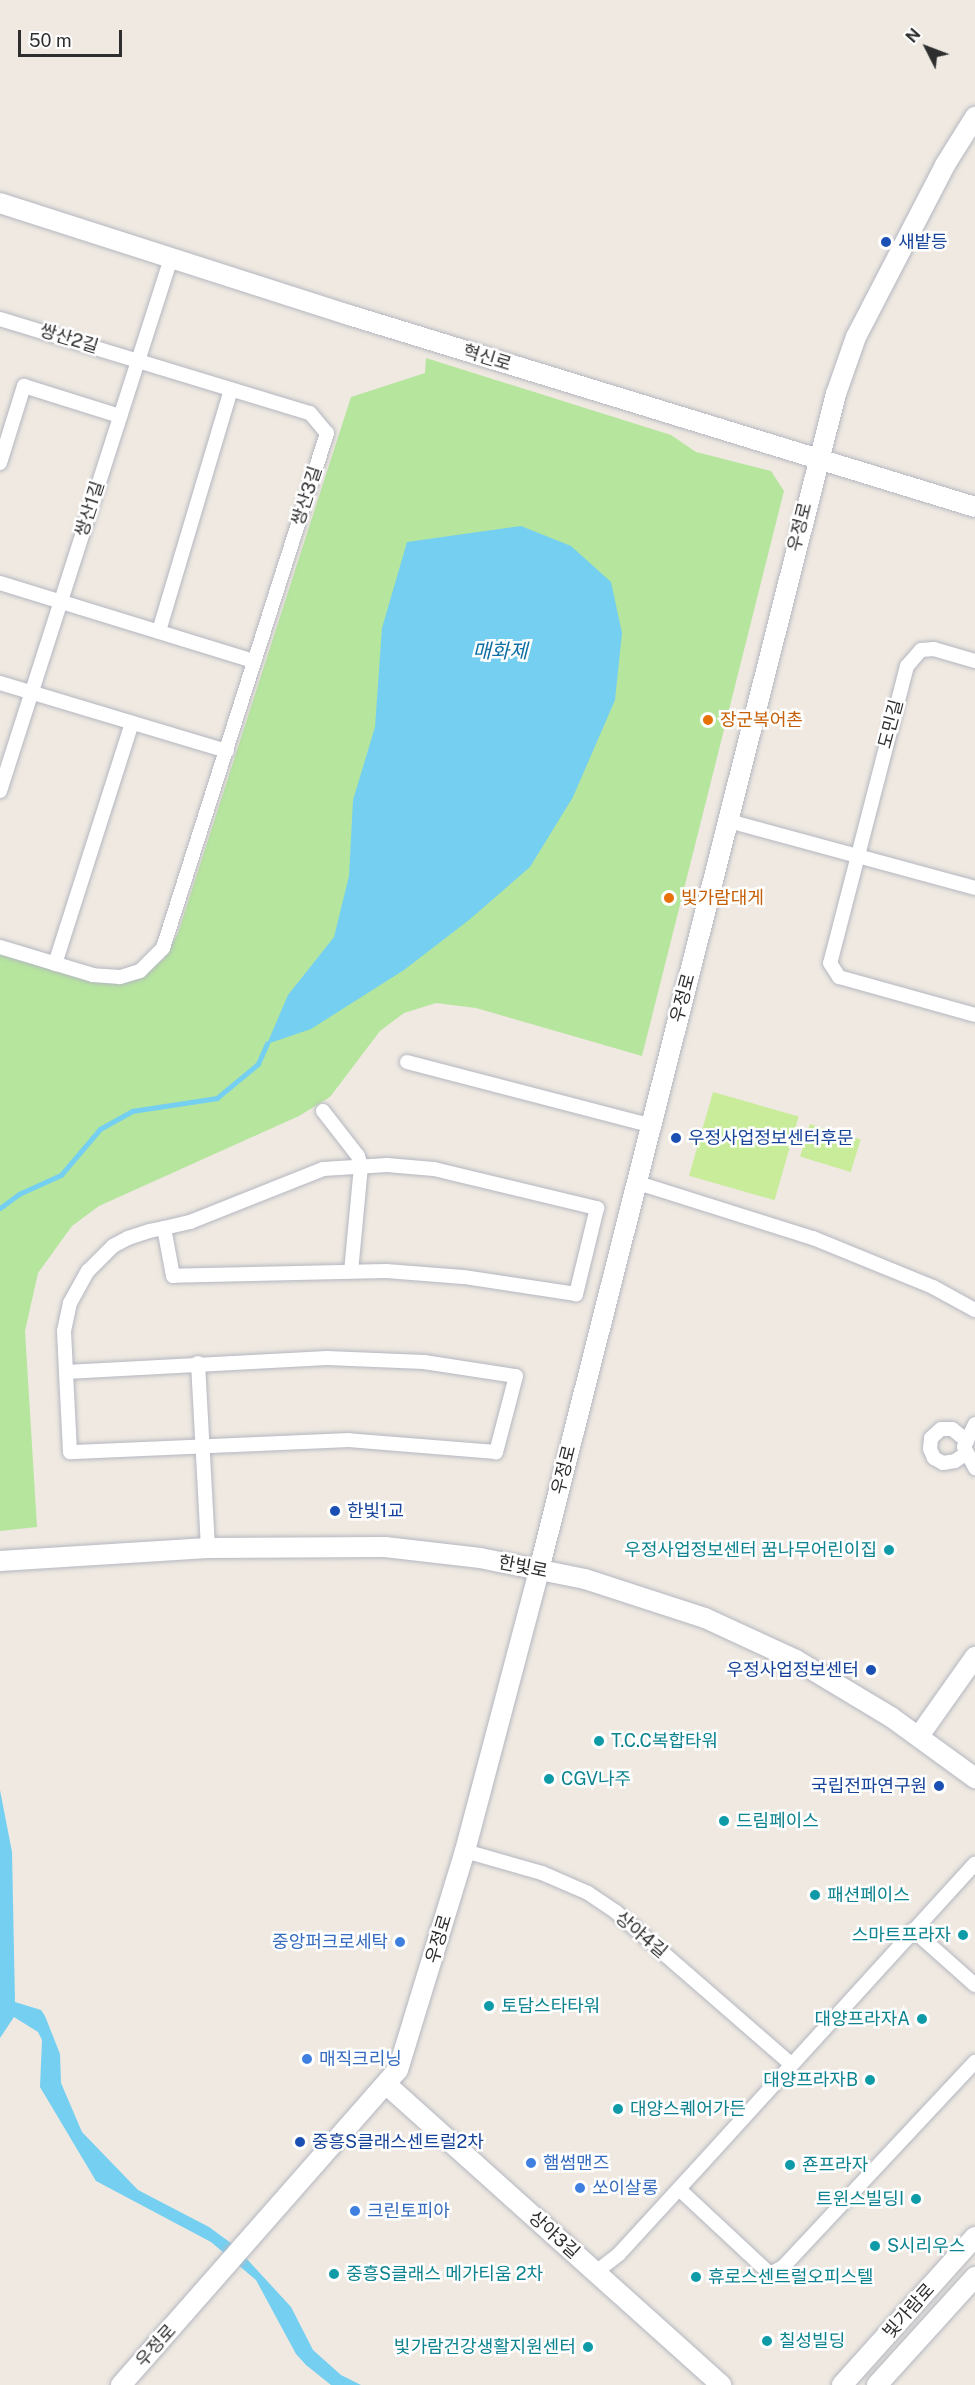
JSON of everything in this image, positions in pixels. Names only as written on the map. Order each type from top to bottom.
[{"type":"street","name":"우정로","points":[[121,2385],[398,2070],[465,1851],[539,1570],[635,1182],[729,821],[817,458],[856,337],[945,165],[975,117]]},
{"type":"street","name":"혁신로","points":[[0,203],[975,507]]},
{"type":"street","name":"쌍산1길","points":[[0,791],[171,258]]},
{"type":"street","name":"쌍산2길","points":[[0,319],[138,360]]},
{"type":"street","name":"쌍산3길","points":[[0,946],[93,975],[120,976],[154,961],[163,948],[327,433],[310,413],[138,360]]},
{"type":"street","points":[[0,463],[24,386],[120,416]]},
{"type":"street","points":[[159,632],[231,389]]},
{"type":"street","points":[[0,583],[254,661]]},
{"type":"street","name":"도민길","points":[[975,661],[928,650],[912,658],[907,666],[830,963],[839,977],[975,1015]]},
{"type":"street","points":[[0,683],[227,751]]},
{"type":"street","points":[[55,964],[132,723]]},
{"type":"street","points":[[729,821],[975,888]]},
{"type":"street","points":[[406,1062],[650,1125]]},
{"type":"street","points":[[323,1111],[358,1156],[360,1166],[351,1271]]},
{"type":"street","points":[[66,1372],[198,1363],[373,1359],[516,1376],[496,1452],[348,1440],[203,1444],[70,1452],[66,1372],[65,1319],[88,1271],[113,1246],[164,1227],[190,1222],[305,1173],[360,1166],[434,1168],[597,1208],[576,1294],[463,1277],[351,1271],[173,1276],[164,1227]]},
{"type":"street","points":[[635,1182],[813,1238],[933,1287],[975,1310]]},
{"type":"street","points":[[198,1363],[208,1548]]},
{"type":"street","points":[[975,1424],[967,1447],[975,1468]]},
{"type":"street","name":"한빛로","points":[[0,1561],[208,1548],[385,1547],[480,1558],[539,1570],[629,1591],[705,1618],[796,1660],[920,1736],[975,1778]]},
{"type":"street","points":[[920,1736],[975,1657]]},
{"type":"street","name":"상야4길","points":[[465,1851],[542,1873],[588,1893],[616,1912],[791,2064]]},
{"type":"street","points":[[596,2272],[619,2254],[975,1863]]},
{"type":"street","points":[[913,1930],[975,1984]]},
{"type":"street","points":[[678,2189],[770,2274],[783,2267],[975,2062]]},
{"type":"street","name":"상야3길","points":[[387,2085],[721,2385]]},
{"type":"street","name":"빛가람로","points":[[842,2385],[975,2237]]},
{"type":"street","name":"빛가람로","points":[[877,2385],[975,2277]]},
{"type":"green space","points":[[426,358],[671,435],[696,452],[771,471],[784,491],[642,1056],[476,1008],[436,1003],[404,1013],[380,1031],[330,1097],[299,1116],[99,1206],[72,1226],[38,1273],[25,1331],[37,1527],[0,1531],[0,952],[117,983],[133,980],[164,959],[178,933],[351,397],[425,373]]},
{"type":"green space","points":[[713,1092],[799,1117],[775,1200],[689,1176]]},
{"type":"green space","points":[[810,1124],[861,1139],[851,1172],[800,1157]]},
{"type":"water","name":"매화제","points":[[521,526],[571,546],[611,582],[622,633],[615,700],[573,797],[530,867],[469,920],[404,970],[311,1029],[267,1044],[288,995],[334,937],[349,876],[353,800],[375,727],[382,628],[407,542]]},
{"type":"water","points":[[0,1790],[12,1852],[15,2002],[41,2010],[45,2016],[60,2054],[61,2083],[82,2132],[138,2190],[209,2227],[235,2246],[291,2307],[313,2350],[341,2375],[361,2385],[331,2385],[306,2365],[296,2354],[256,2280],[211,2242],[96,2181],[40,2087],[42,2040],[38,2032],[14,2017],[0,2038]]},
{"type":"waterway","points":[[0,1208],[19,1194],[61,1175],[100,1129],[132,1111],[217,1098],[258,1064],[267,1044]]},
{"type":"place","name":"새밭등","points":[[886,242]]},
{"type":"place","name":"장군복어촌","points":[[708,720]]},
{"type":"place","name":"빛가람대게","points":[[669,898]]},
{"type":"place","name":"우정사업정보센터후문","points":[[676,1138]]},
{"type":"place","name":"한빛1교","points":[[335,1511]]},
{"type":"place","name":"우정사업정보센터 꿈나무어린이집","points":[[889,1550]]},
{"type":"place","name":"우정사업정보센터","points":[[871,1670]]},
{"type":"place","name":"T.C.C복합타워","points":[[599,1741]]},
{"type":"place","name":"CGV나주","points":[[549,1779]]},
{"type":"place","name":"국립전파연구원","points":[[939,1786]]},
{"type":"place","name":"드림페이스","points":[[724,1821]]},
{"type":"place","name":"패션페이스","points":[[815,1895]]},
{"type":"place","name":"스마트프라자","points":[[963,1935]]},
{"type":"place","name":"중앙퍼크로세탁","points":[[400,1942]]},
{"type":"place","name":"토담스타타워","points":[[489,2006]]},
{"type":"place","name":"대양프라자A","points":[[922,2019]]},
{"type":"place","name":"매직크리닝","points":[[307,2059]]},
{"type":"place","name":"대양프라자B","points":[[870,2080]]},
{"type":"place","name":"대양스퀘어가든","points":[[618,2109]]},
{"type":"place","name":"중흥S클래스센트럴2차","points":[[300,2142]]},
{"type":"place","name":"햄썸맨즈","points":[[531,2163]]},
{"type":"place","name":"죤프라자","points":[[790,2165]]},
{"type":"place","name":"쏘이살롱","points":[[580,2188]]},
{"type":"place","name":"트윈스빌딩I","points":[[916,2199]]},
{"type":"place","name":"크린토피아","points":[[355,2211]]},
{"type":"place","name":"S시리우스","points":[[875,2246]]},
{"type":"place","name":"중흥S클래스 메가티움 2차","points":[[334,2274]]},
{"type":"place","name":"휴로스센트럴오피스텔","points":[[696,2277]]},
{"type":"place","name":"칠성빌딩","points":[[767,2341]]},
{"type":"place","name":"빛가람건강생활지원센터","points":[[588,2347]]}]
